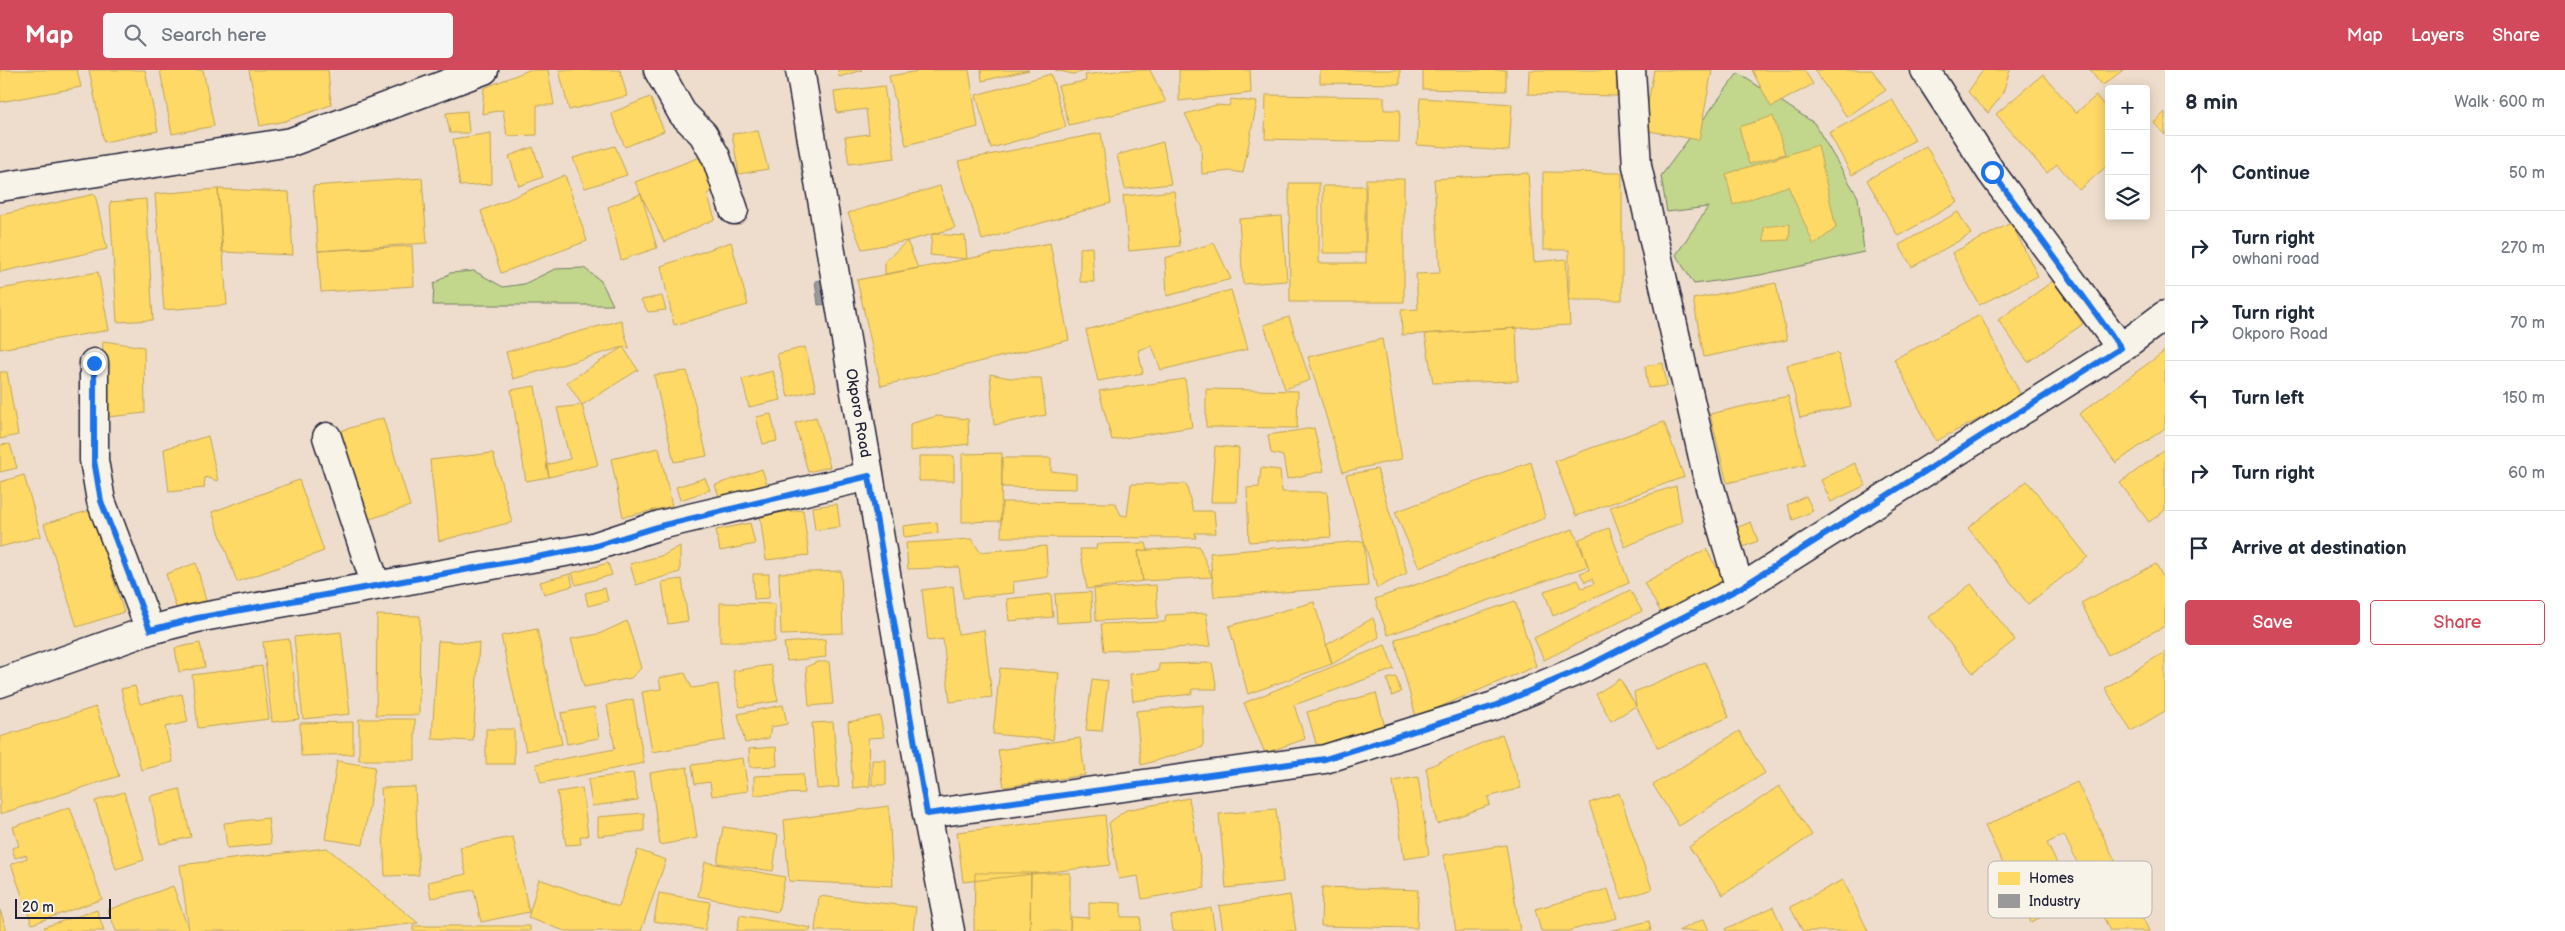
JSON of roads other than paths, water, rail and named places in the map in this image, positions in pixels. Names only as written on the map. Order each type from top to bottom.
[{"type":"street","points":[[0,187],[291,142],[484,70]]},
{"type":"street","points":[[658,70],[682,112],[703,134],[712,149],[734,210]]},
{"type":"street","name":"Okporo Road","points":[[800,70],[927,814],[950,931]]},
{"type":"street","points":[[1631,70],[1637,166],[1709,484],[1740,588]]},
{"type":"street","points":[[1925,70],[1992,172],[2121,348]]},
{"type":"street","points":[[927,814],[1325,759],[1494,706],[1586,667],[1740,588],[2121,348],[2165,315]]},
{"type":"street","points":[[94,363],[94,460],[101,501],[150,630]]},
{"type":"street","points":[[327,437],[376,586]]},
{"type":"street","points":[[0,683],[150,630],[197,618],[592,547],[660,526],[869,476]]}]
